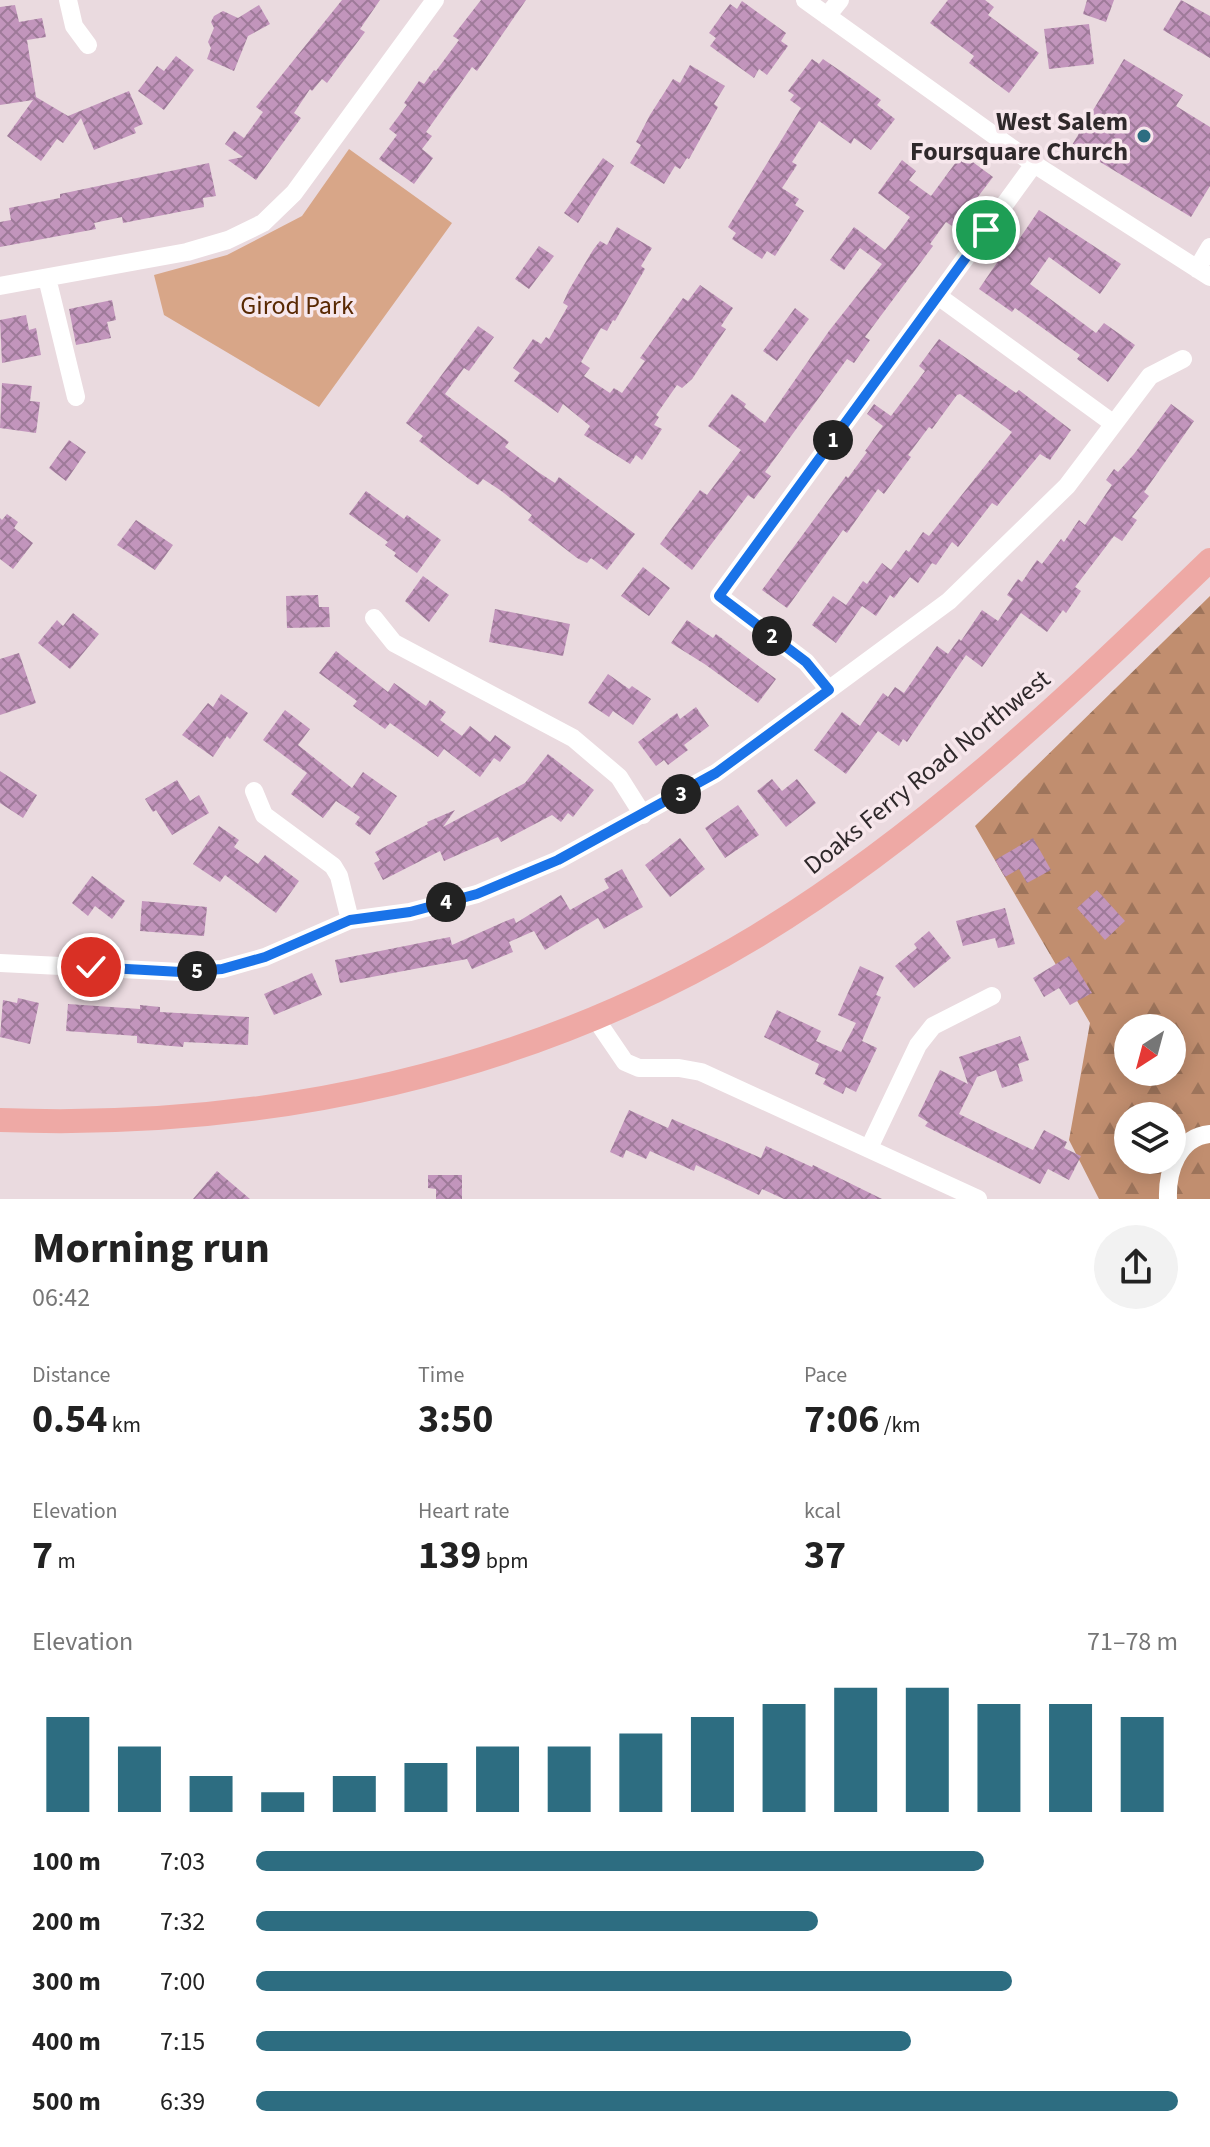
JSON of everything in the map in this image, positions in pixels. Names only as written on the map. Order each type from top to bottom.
[{"type":"main road","name":"Doaks Ferry Road Northwest","points":[[0,1120],[149,1119],[233,1112],[322,1099],[410,1081],[521,1047],[595,1018],[757,936],[874,857],[1039,721],[1210,560]]},
{"type":"street","points":[[68,0],[74,26],[88,45]]},
{"type":"street","points":[[0,286],[187,252],[228,240],[263,223],[294,193],[435,0]]},
{"type":"street","points":[[805,0],[1034,164],[1203,273],[1210,247]]},
{"type":"street","points":[[827,16],[840,0]]},
{"type":"street","points":[[829,690],[806,662],[719,596],[1034,164]]},
{"type":"street","points":[[47,278],[76,397]]},
{"type":"street","points":[[938,296],[1114,424]]},
{"type":"street","points":[[0,963],[181,972],[222,969],[265,957],[350,920],[410,912],[477,894],[558,860],[716,773],[949,601],[1067,486],[1150,376],[1183,359]]},
{"type":"street","points":[[374,618],[394,643],[573,738],[619,777],[643,815]]},
{"type":"street","points":[[254,791],[264,815],[333,866],[339,876],[350,920]]},
{"type":"street","points":[[869,1148],[918,1045],[933,1026],[992,996]]},
{"type":"street","points":[[595,1018],[625,1062],[639,1068],[679,1068],[701,1072],[978,1199]]},
{"type":"street","points":[[1168,1199],[1167,1182],[1177,1153],[1202,1134],[1210,1134]]},
{"type":"green space","name":"Girod Park","points":[[349,149],[452,223],[319,407],[164,315],[154,275],[227,255],[302,216]]},
{"type":"green space","points":[[1210,596],[1210,1199],[1099,1199],[1069,1140],[1090,1023],[975,826]]},
{"type":"building","points":[[342,0],[380,0],[360,29],[365,32],[327,83],[322,79],[312,91],[310,89],[294,113],[301,118],[256,180],[228,160],[243,157],[225,144],[234,131],[244,138],[263,112],[256,107]]},
{"type":"building","points":[[481,0],[526,0],[477,71],[472,67],[426,132],[432,136],[422,149],[433,158],[414,184],[379,159],[397,135],[389,129],[407,105],[404,103],[419,81],[424,84],[459,40],[453,36]]},
{"type":"building","points":[[948,0],[985,0],[994,7],[988,15],[1039,53],[1009,93],[969,63],[974,56],[930,23]]},
{"type":"building","points":[[1087,0],[1114,0],[1106,22],[1083,14]]},
{"type":"building","points":[[1181,0],[1210,16],[1210,58],[1163,30]]},
{"type":"building","points":[[742,1],[786,33],[781,41],[788,46],[767,75],[759,69],[754,78],[710,46],[716,38],[709,33],[730,4],[737,9]]},
{"type":"building","points":[[15,5],[19,22],[42,18],[46,37],[27,40],[36,97],[68,116],[129,91],[143,124],[134,128],[136,133],[94,150],[81,118],[63,143],[57,139],[41,161],[7,136],[33,100],[0,105],[0,7]]},
{"type":"building","points":[[259,5],[270,24],[248,36],[234,71],[207,59],[214,16],[223,11],[238,18]]},
{"type":"building","points":[[1089,24],[1094,64],[1049,69],[1044,29]]},
{"type":"building","points":[[176,56],[194,70],[164,110],[138,91],[157,66],[164,71]]},
{"type":"building","points":[[812,59],[819,64],[823,59],[858,83],[881,100],[877,105],[895,119],[871,150],[854,138],[851,144],[819,121],[792,162],[797,165],[782,188],[799,199],[795,205],[804,211],[775,256],[767,251],[762,259],[732,239],[736,233],[728,227],[801,108],[790,100],[794,95],[788,91]]},
{"type":"building","name":"West Salem Foursquare Church","points":[[1124,59],[1183,95],[1176,106],[1210,127],[1210,186],[1191,217],[1072,145]]},
{"type":"building","points":[[690,65],[725,86],[714,104],[718,107],[689,159],[680,169],[675,166],[664,184],[630,163],[641,145],[636,142],[650,115],[673,79],[680,83]]},
{"type":"building","points":[[962,154],[993,177],[952,226],[946,222],[930,244],[933,246],[865,337],[870,340],[854,363],[847,359],[765,472],[771,476],[754,499],[748,495],[692,570],[660,544],[700,490],[707,495],[741,450],[708,426],[732,394],[765,423],[829,331],[882,264],[860,248],[844,270],[830,260],[854,227],[885,250],[910,217],[878,193],[902,160],[916,171],[909,180],[931,196]]},
{"type":"building","points":[[603,158],[614,166],[578,223],[564,213]]},
{"type":"building","points":[[209,163],[216,196],[203,198],[204,207],[123,223],[122,217],[94,223],[96,229],[0,247],[0,222],[11,220],[9,208],[60,198],[60,194]]},
{"type":"building","points":[[1039,210],[1121,264],[1100,294],[1049,257],[1030,284],[1096,333],[1104,323],[1135,345],[1108,382],[1077,359],[1080,355],[1015,308],[1012,312],[979,289],[1005,251],[1009,254]]},
{"type":"building","points":[[617,227],[652,248],[641,266],[645,269],[615,321],[607,331],[601,328],[581,362],[590,368],[584,376],[610,393],[614,388],[622,393],[645,361],[640,358],[683,298],[688,301],[700,285],[733,308],[721,326],[726,329],[692,379],[682,388],[677,385],[656,415],[659,417],[654,425],[662,429],[642,460],[636,455],[630,464],[584,435],[590,426],[563,404],[558,413],[514,381],[520,373],[513,368],[533,339],[541,344],[546,337],[549,339],[568,306],[563,303],[569,290],[593,250],[600,241],[607,245]]},
{"type":"building","points":[[539,246],[554,256],[529,289],[515,279]]},
{"type":"building","points":[[112,300],[116,320],[107,322],[111,338],[76,345],[69,309]]},
{"type":"building","points":[[795,308],[809,319],[777,361],[763,351]]},
{"type":"building","points":[[26,315],[29,330],[36,328],[41,355],[2,363],[0,320]]},
{"type":"building","points":[[478,326],[494,337],[469,371],[464,368],[445,394],[509,442],[505,447],[538,472],[555,483],[559,477],[635,534],[607,570],[591,558],[587,563],[577,558],[528,520],[532,515],[500,490],[483,479],[478,485],[419,441],[423,436],[406,423]]},
{"type":"building","points":[[939,339],[1016,393],[1019,390],[1071,430],[1050,460],[1040,454],[997,506],[992,503],[958,547],[952,542],[918,583],[910,577],[894,598],[890,595],[876,616],[862,606],[836,643],[812,625],[833,596],[846,605],[863,581],[867,584],[882,563],[891,570],[923,532],[929,536],[1012,432],[960,394],[957,395],[908,455],[911,457],[884,494],[878,489],[847,533],[843,530],[787,608],[762,590],[846,476],[848,478],[883,426],[867,414],[874,404],[891,416],[925,371],[919,366]]},
{"type":"building","points":[[2,383],[32,386],[30,401],[40,402],[36,433],[0,428]]},
{"type":"building","points":[[1171,404],[1194,421],[1144,492],[1149,496],[1132,517],[1137,520],[1122,541],[1114,536],[1075,587],[1081,591],[1066,613],[1063,610],[1047,632],[1021,613],[982,667],[966,655],[907,742],[903,739],[899,746],[878,731],[846,774],[814,750],[842,712],[860,726],[883,693],[888,697],[895,687],[904,693],[937,646],[948,654],[982,610],[998,621],[1013,599],[1007,595],[1018,579],[1022,582],[1037,560],[1042,564],[1061,539],[1064,542],[1079,520],[1085,525],[1112,485],[1106,480],[1114,469],[1118,472],[1134,454]]},
{"type":"building","points":[[69,440],[86,452],[66,481],[49,468]]},
{"type":"building","points":[[366,491],[404,519],[407,515],[441,540],[417,573],[394,556],[396,553],[385,545],[388,542],[349,514]]},
{"type":"building","points":[[7,514],[18,522],[14,528],[33,543],[13,569],[0,559],[0,518],[2,520]]},
{"type":"building","points":[[136,520],[173,545],[155,570],[117,545]]},
{"type":"building","points":[[643,567],[670,588],[649,616],[621,596]]},
{"type":"building","points":[[423,576],[449,595],[429,622],[405,601]]},
{"type":"building","points":[[318,595],[319,607],[329,607],[330,627],[287,628],[286,596]]},
{"type":"building","points":[[495,609],[570,624],[563,656],[489,642]]},
{"type":"building","points":[[73,613],[99,634],[70,669],[38,643],[57,620],[63,626]]},
{"type":"building","points":[[687,620],[713,638],[716,634],[776,679],[758,703],[671,643]]},
{"type":"building","points":[[336,651],[388,692],[394,683],[426,706],[430,700],[446,712],[440,720],[462,736],[470,726],[490,742],[495,735],[511,747],[500,762],[494,758],[480,777],[444,749],[438,757],[390,723],[385,729],[353,706],[357,701],[319,673]]},
{"type":"building","points":[[19,653],[36,703],[0,715],[0,659]]},
{"type":"building","points":[[608,674],[629,689],[632,686],[651,699],[633,725],[613,711],[609,717],[588,703]]},
{"type":"building","points":[[221,694],[248,713],[213,757],[182,735],[208,703],[213,707]]},
{"type":"building","points":[[696,707],[709,726],[684,745],[688,750],[668,765],[664,760],[656,766],[638,742],[677,713],[680,719]]},
{"type":"building","points":[[285,710],[310,729],[298,745],[352,788],[363,772],[397,796],[370,835],[355,824],[360,817],[336,801],[323,818],[291,794],[307,773],[263,740]]},
{"type":"building","points":[[548,754],[594,790],[573,817],[568,813],[561,822],[552,815],[501,842],[498,837],[444,861],[440,851],[383,880],[374,863],[380,860],[375,852],[455,810],[443,827],[525,783]]},
{"type":"building","points":[[0,771],[37,795],[23,818],[0,803]]},
{"type":"building","points":[[772,779],[782,791],[797,779],[816,803],[786,827],[757,791]]},
{"type":"building","points":[[177,780],[190,801],[199,795],[209,813],[172,835],[145,799]]},
{"type":"building","points":[[738,805],[759,835],[725,858],[705,828]]},
{"type":"building","points":[[219,826],[239,840],[234,847],[258,864],[265,855],[299,881],[276,913],[225,875],[220,882],[193,864]]},
{"type":"building","points":[[680,838],[705,869],[670,897],[645,865]]},
{"type":"building","points":[[1033,838],[1051,870],[1027,883],[1019,869],[1005,877],[995,860]]},
{"type":"building","points":[[622,869],[643,907],[604,929],[598,918],[545,950],[534,931],[509,942],[513,952],[472,969],[467,959],[340,983],[335,960],[450,937],[452,945],[514,918],[516,923],[561,895],[570,910],[609,888],[604,879]]},
{"type":"building","points":[[92,876],[125,901],[112,919],[95,906],[88,916],[72,903]]},
{"type":"building","points":[[1097,890],[1125,921],[1105,940],[1077,908]]},
{"type":"building","points":[[142,901],[207,907],[204,936],[140,931]]},
{"type":"building","points":[[1005,908],[1015,944],[998,948],[995,938],[963,946],[956,921]]},
{"type":"building","points":[[929,931],[951,958],[914,988],[895,966],[917,948],[914,944]]},
{"type":"building","points":[[1069,956],[1092,993],[1070,1005],[1059,988],[1044,997],[1033,978]]},
{"type":"building","points":[[860,966],[884,977],[876,995],[881,997],[862,1041],[877,1048],[856,1092],[846,1087],[843,1094],[823,1084],[826,1079],[815,1074],[819,1064],[764,1037],[777,1010],[821,1031],[816,1041],[841,1052],[856,1023],[838,1015]]},
{"type":"building","points":[[312,973],[322,995],[274,1015],[264,994]]},
{"type":"building","points":[[18,998],[39,1003],[30,1044],[0,1037],[3,1000],[17,1003]]},
{"type":"building","points":[[68,1004],[140,1009],[140,1005],[160,1007],[160,1012],[249,1017],[248,1045],[184,1042],[183,1047],[137,1043],[137,1036],[66,1031]]},
{"type":"building","points":[[1020,1036],[1029,1060],[1018,1064],[1023,1081],[1002,1088],[996,1070],[977,1077],[959,1114],[1033,1150],[1044,1130],[1067,1142],[1064,1148],[1081,1156],[1069,1180],[1048,1169],[1040,1184],[925,1126],[928,1122],[918,1116],[940,1070],[968,1084],[959,1057]]},
{"type":"building","points":[[629,1110],[668,1128],[672,1119],[761,1158],[766,1146],[882,1199],[784,1199],[762,1189],[759,1195],[696,1165],[694,1171],[650,1151],[646,1159],[626,1150],[623,1158],[610,1152]]},
{"type":"building","points":[[217,1171],[250,1199],[193,1199]]},
{"type":"building","points":[[428,1175],[462,1175],[462,1199],[436,1199],[436,1189],[428,1188]]},
{"type":"place","name":"West Salem Foursquare Church","points":[[1144,136]]},
{"type":"route","points":[[91,967],[181,972],[222,969],[265,957],[350,920],[410,912],[477,894],[558,860],[716,773],[829,690],[806,662],[719,596],[986,230]]}]
